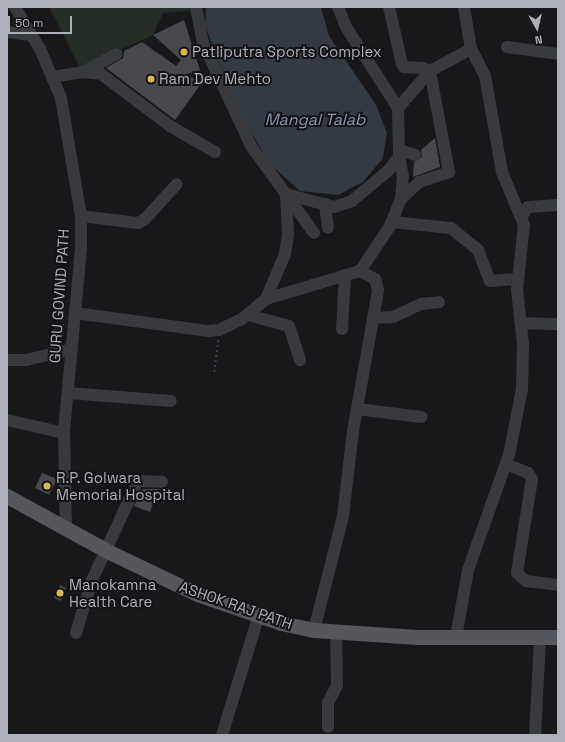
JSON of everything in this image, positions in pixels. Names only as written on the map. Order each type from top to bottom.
[{"type":"main road","name":"ASHOK RAJ PATH","points":[[7,496],[66,527],[107,551],[197,594],[259,616],[314,630],[336,632],[456,637],[558,637]]},
{"type":"street","name":"GURU GOVIND PATH","points":[[15,7],[32,35],[52,77],[67,121],[81,216],[75,313],[64,433],[66,527]]},
{"type":"street","points":[[196,7],[203,43],[251,146],[314,233]]},
{"type":"street","points":[[75,313],[219,330],[248,315],[266,299],[360,271],[392,222],[401,199],[403,177],[399,153],[398,108],[346,27],[338,7]]},
{"type":"street","points":[[389,7],[402,64],[404,67],[423,68],[430,72],[449,172],[419,182],[401,199]]},
{"type":"street","points":[[456,637],[468,570],[506,464],[522,389],[517,279],[524,231],[521,217],[502,172],[485,76],[471,49],[464,7]]},
{"type":"street","points":[[7,32],[32,35]]},
{"type":"street","points":[[507,47],[558,54]]},
{"type":"street","points":[[398,108],[430,72],[471,49]]},
{"type":"street","points":[[83,72],[117,54]]},
{"type":"street","points":[[52,77],[83,72],[101,74],[170,126],[215,152]]},
{"type":"street","points":[[286,194],[334,206],[352,201],[379,181],[399,153]]},
{"type":"street","points":[[399,153],[415,155]]},
{"type":"street","points":[[81,216],[138,223],[145,219],[177,184]]},
{"type":"street","points":[[266,299],[288,243],[286,194]]},
{"type":"street","points":[[325,204],[328,228]]},
{"type":"street","points":[[521,217],[528,207],[558,206]]},
{"type":"street","points":[[392,222],[451,228],[478,250],[490,281],[517,279]]},
{"type":"street","points":[[314,630],[342,516],[357,409],[373,318],[377,284],[360,271]]},
{"type":"street","points":[[342,330],[345,275]]},
{"type":"street","points":[[373,318],[393,317],[421,304],[439,302]]},
{"type":"street","points":[[248,315],[289,326],[300,360]]},
{"type":"street","points":[[520,323],[558,324]]},
{"type":"street","points":[[7,360],[26,360],[72,349]]},
{"type":"street","points":[[68,393],[171,401]]},
{"type":"street","points":[[357,409],[422,417]]},
{"type":"street","points":[[7,420],[64,433]]},
{"type":"street","points":[[506,464],[528,472],[532,479],[517,573],[526,582],[558,585]]},
{"type":"street","points":[[76,633],[90,586],[138,481],[162,482]]},
{"type":"street","points":[[222,735],[259,616]]},
{"type":"street","points":[[328,727],[328,703],[337,685],[336,632]]},
{"type":"street","points":[[536,735],[540,638]]},
{"type":"path","points":[[214,372],[219,330]]},
{"type":"shaded area","points":[[49,7],[189,7],[189,11],[163,13],[153,35],[80,68]]},
{"type":"water","name":"Mangal Talab","points":[[206,7],[321,7],[329,36],[376,105],[387,133],[383,158],[363,182],[338,195],[300,191],[270,164],[234,103],[205,25]]},
{"type":"building","name":"Ram Dev Mehto","points":[[184,20],[200,70],[187,74],[201,84],[175,120],[106,68],[123,58],[124,51],[142,42],[176,66],[181,60],[153,35]]},
{"type":"building","points":[[435,138],[440,167],[413,177],[414,162],[422,157],[421,150]]},
{"type":"building","points":[[42,473],[57,479],[49,495],[35,488]]},
{"type":"building","points":[[143,489],[159,489],[150,512],[134,506]]},
{"type":"building","points":[[60,585],[66,588],[61,601],[54,598]]},
{"type":"place","name":"Patliputra Sports Complex","points":[[184,52]]},
{"type":"place","name":"Ram Dev Mehto","points":[[151,79]]},
{"type":"place","name":"R.P. Golwara Memorial Hospital","points":[[47,486]]},
{"type":"place","name":"Manokamna Health Care","points":[[60,593]]}]
